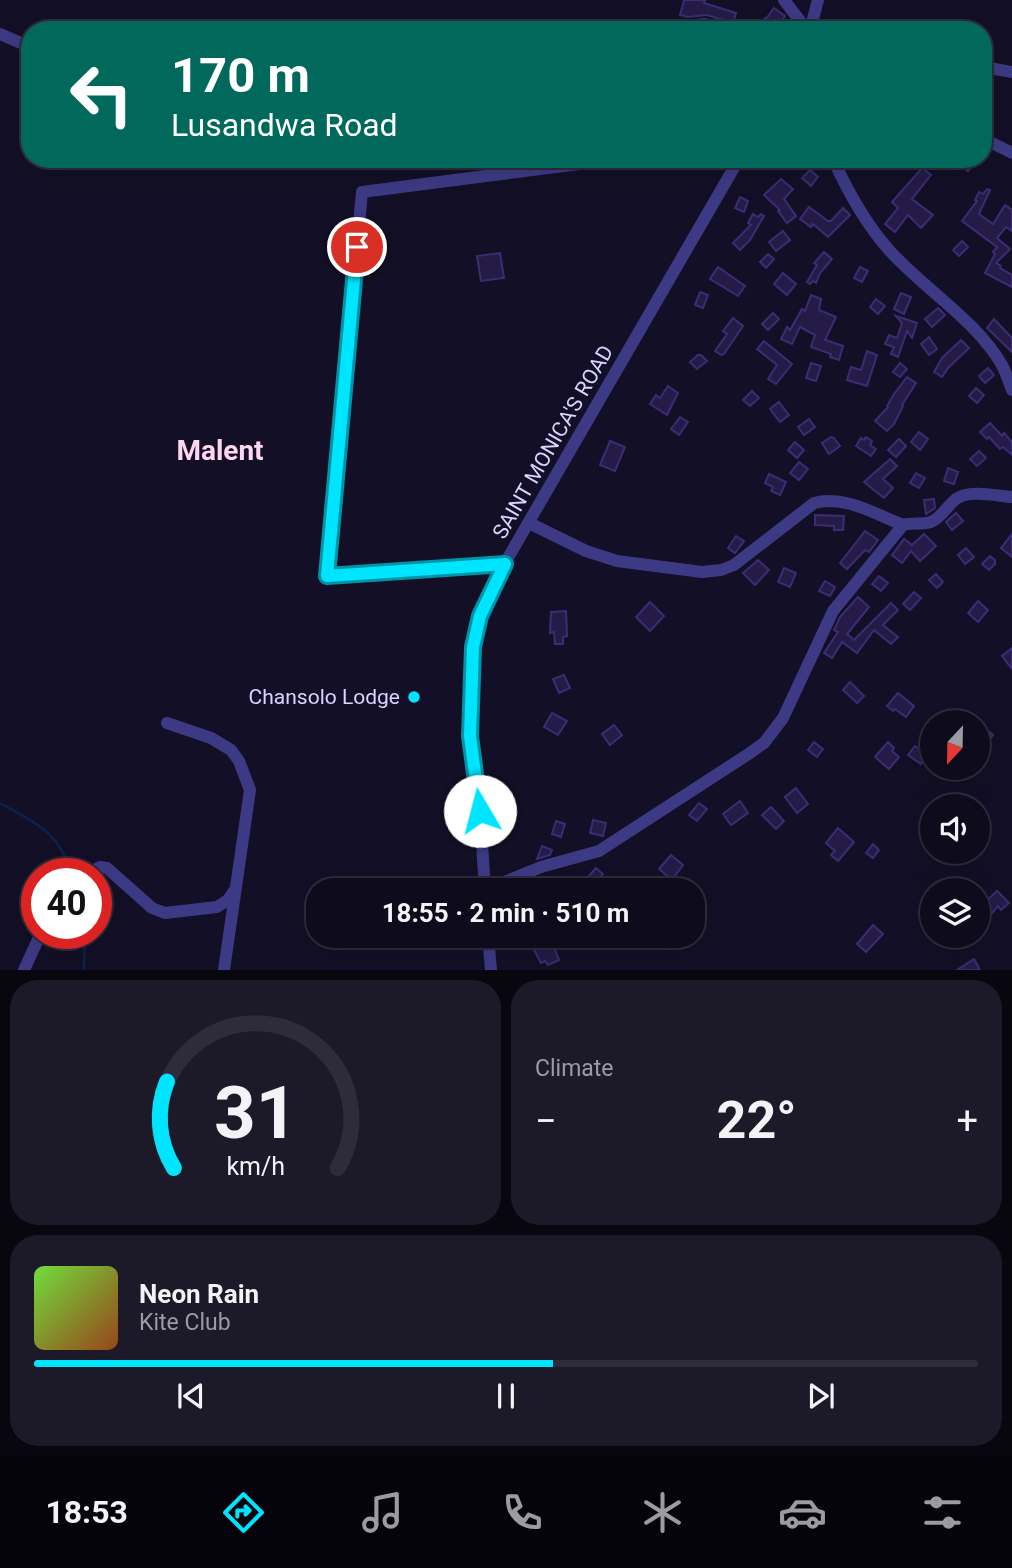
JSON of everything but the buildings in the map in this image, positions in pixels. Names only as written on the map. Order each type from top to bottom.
[{"type":"street","points":[[784,0],[801,21]]},
{"type":"street","points":[[811,21],[818,0]]},
{"type":"street","points":[[0,34],[21,43]]},
{"type":"street","points":[[992,68],[1012,72]]},
{"type":"street","points":[[992,143],[1012,153]]},
{"type":"street","points":[[505,564],[327,576],[362,192],[548,168]]},
{"type":"street","name":"SAINT MONICA'S ROAD","points":[[484,878],[480,811],[470,736],[473,647],[480,616],[505,564],[734,168]]},
{"type":"street","points":[[838,168],[867,223],[890,252],[1007,363],[1012,390]]},
{"type":"street","points":[[514,878],[541,867],[599,851],[764,743],[774,732],[789,706],[833,611],[903,525],[913,522],[929,523],[957,498],[965,495],[1012,497]]},
{"type":"street","points":[[529,523],[586,551],[617,561],[702,572],[721,570],[734,565],[814,503],[839,500],[903,525]]},
{"type":"street","points":[[167,723],[211,738],[231,750],[239,761],[250,790],[224,970]]},
{"type":"street","points":[[112,872],[152,908],[165,913],[218,907],[228,900],[235,890]]},
{"type":"street","points":[[489,948],[491,970]]},
{"type":"street","points":[[24,970],[34,949]]},
{"type":"waterway","points":[[0,803],[44,830],[60,847],[66,858]]},
{"type":"waterway","points":[[84,970],[85,949]]},
{"type":"place","name":"Chansolo Lodge","points":[[414,697]]},
{"type":"district","name":"Malent","points":[[220,450]]},
{"type":"route","points":[[357,247],[327,576],[505,564],[480,616],[473,647],[470,736],[480,811]]}]
